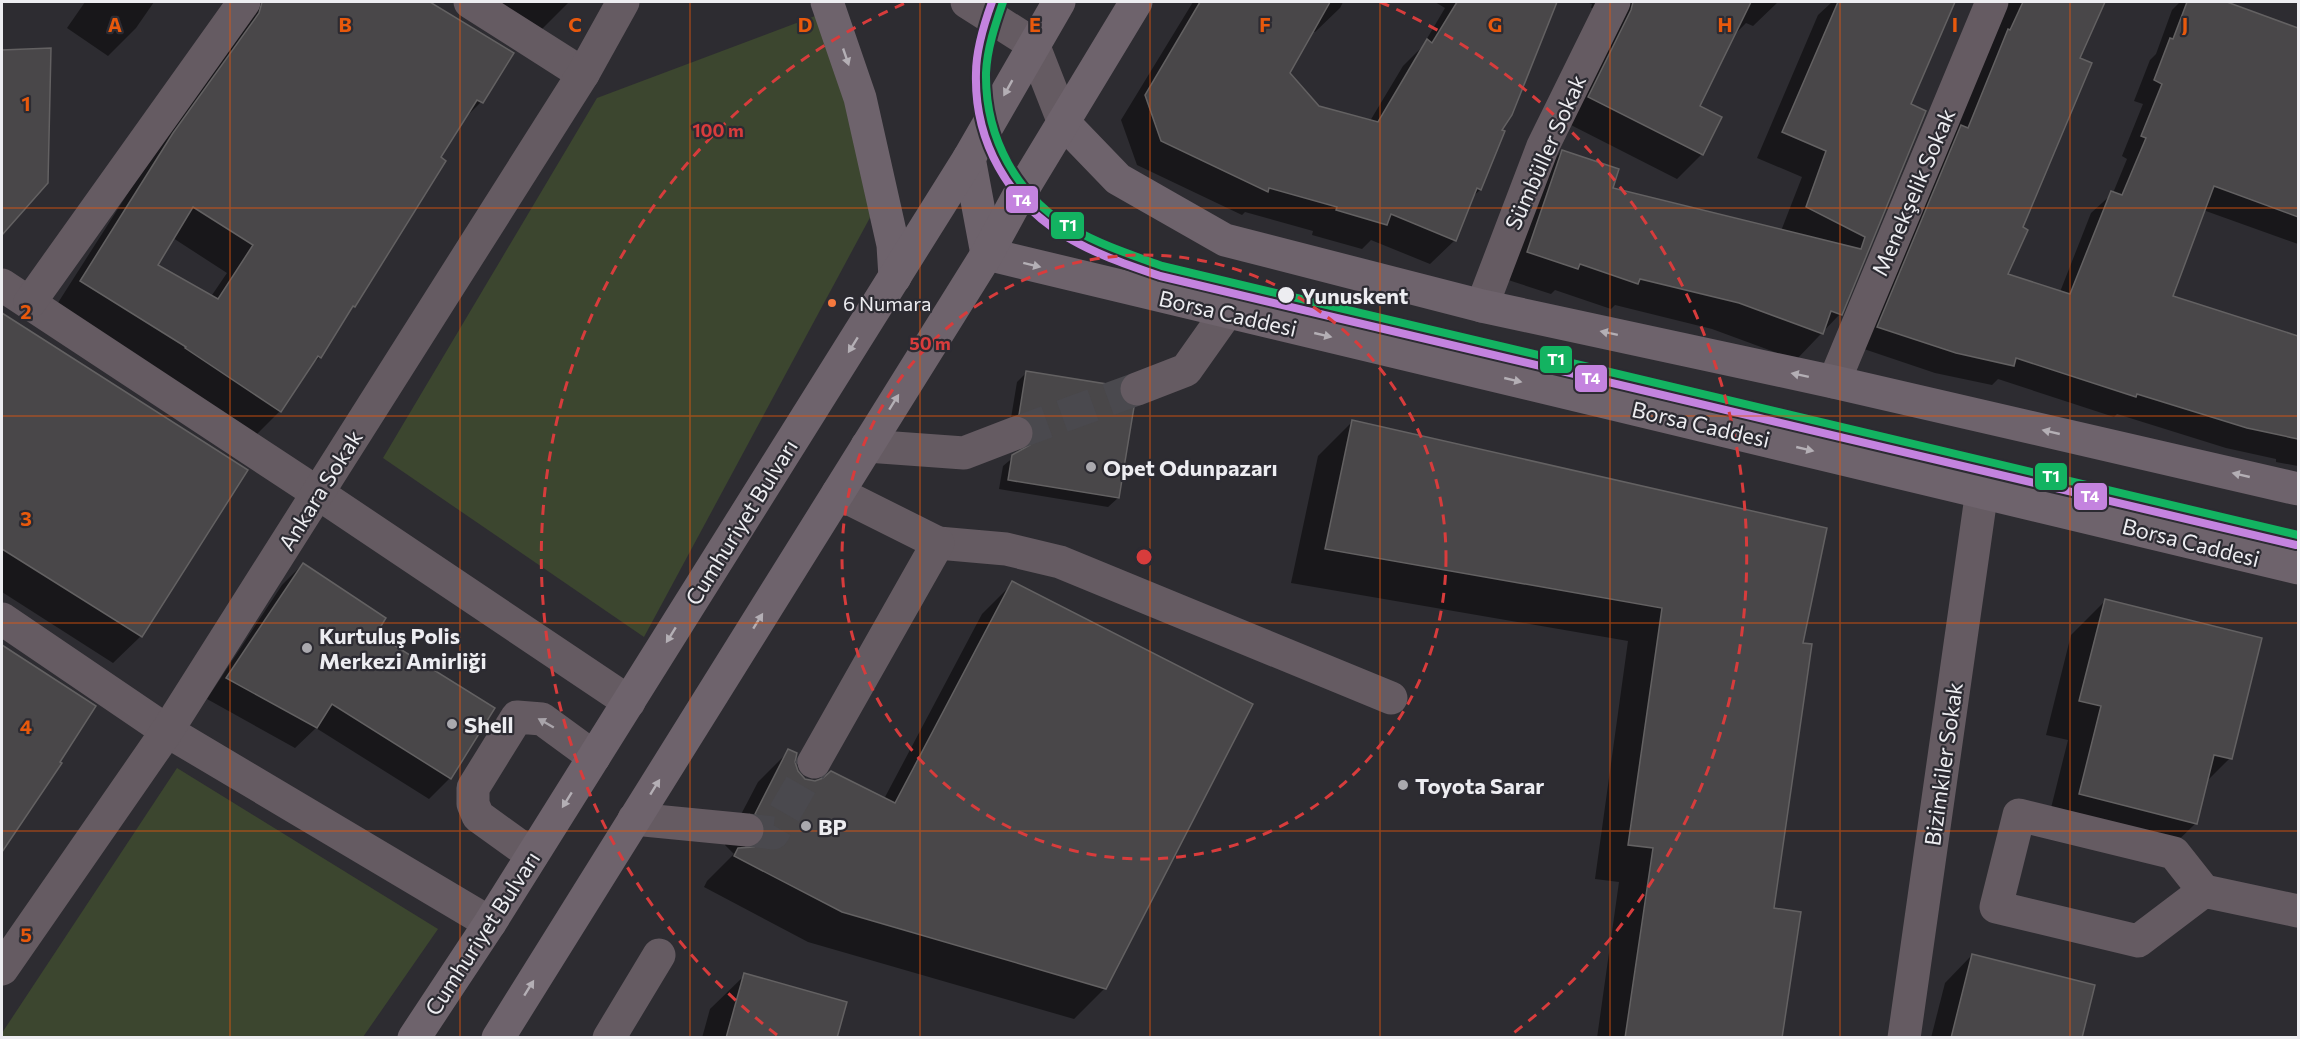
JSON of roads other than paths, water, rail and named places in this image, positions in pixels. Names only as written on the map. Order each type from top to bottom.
[{"type":"main road","points":[[826,2],[860,98],[893,245],[895,277]]},
{"type":"main road","name":"Cumhuriyet Bulvarı","points":[[414,1038],[490,922],[895,277],[969,158],[1059,2]]},
{"type":"main road","points":[[498,1038],[987,254],[1018,197],[1136,2]]},
{"type":"main road","points":[[1064,123],[1118,179],[1225,240],[1482,306],[1834,382],[2298,489]]},
{"type":"main road","points":[[969,158],[987,254]]},
{"type":"main road","name":"Borsa Caddesi","points":[[987,254],[1982,490],[2298,568]]},
{"type":"street","points":[[30,302],[244,2]]},
{"type":"street","points":[[470,2],[583,74]]},
{"type":"street","name":"Ankara Sokak","points":[[2,969],[167,731],[583,74],[623,2]]},
{"type":"street","points":[[967,2],[1033,44],[1064,123]]},
{"type":"street","name":"Sümbüller Sokak","points":[[1482,306],[1543,146],[1614,2]]},
{"type":"street","name":"Menekşelik Sokak","points":[[1834,382],[1992,2]]},
{"type":"street","points":[[2,285],[629,702]]},
{"type":"street","points":[[1137,389],[1186,370],[1227,312]]},
{"type":"street","points":[[867,446],[964,453],[1016,434]]},
{"type":"street","name":"Bizimkiler Sokak","points":[[1904,1038],[1982,490]]},
{"type":"street","points":[[838,493],[938,543],[1006,549],[1060,562],[1391,698]]},
{"type":"street","points":[[814,762],[938,543]]},
{"type":"street","points":[[2,620],[167,731],[490,922]]},
{"type":"street","points":[[532,855],[478,816],[473,804],[473,788],[517,717],[542,719],[594,757]]},
{"type":"street","points":[[2204,891],[2138,941],[1996,907],[2019,815],[2174,853],[2204,891],[2298,911]]},
{"type":"street","points":[[634,819],[747,830]]},
{"type":"street","points":[[609,1038],[659,955]]},
{"type":"tunnel","points":[[1016,433],[1137,389]]},
{"type":"tunnel","points":[[747,830],[773,833],[814,762]]},
{"type":"place","name":"Yunuskent","points":[[1286,295]]},
{"type":"place","name":"6 Numara","points":[[832,303]]},
{"type":"place","name":"Opet Odunpazarı","points":[[1091,467]]},
{"type":"place","name":"Kurtuluş Polis Merkezi Amirliği","points":[[307,648]]},
{"type":"place","name":"Shell","points":[[452,724]]},
{"type":"place","name":"Toyota Sarar","points":[[1403,785]]},
{"type":"place","name":"BP","points":[[806,826]]}]
